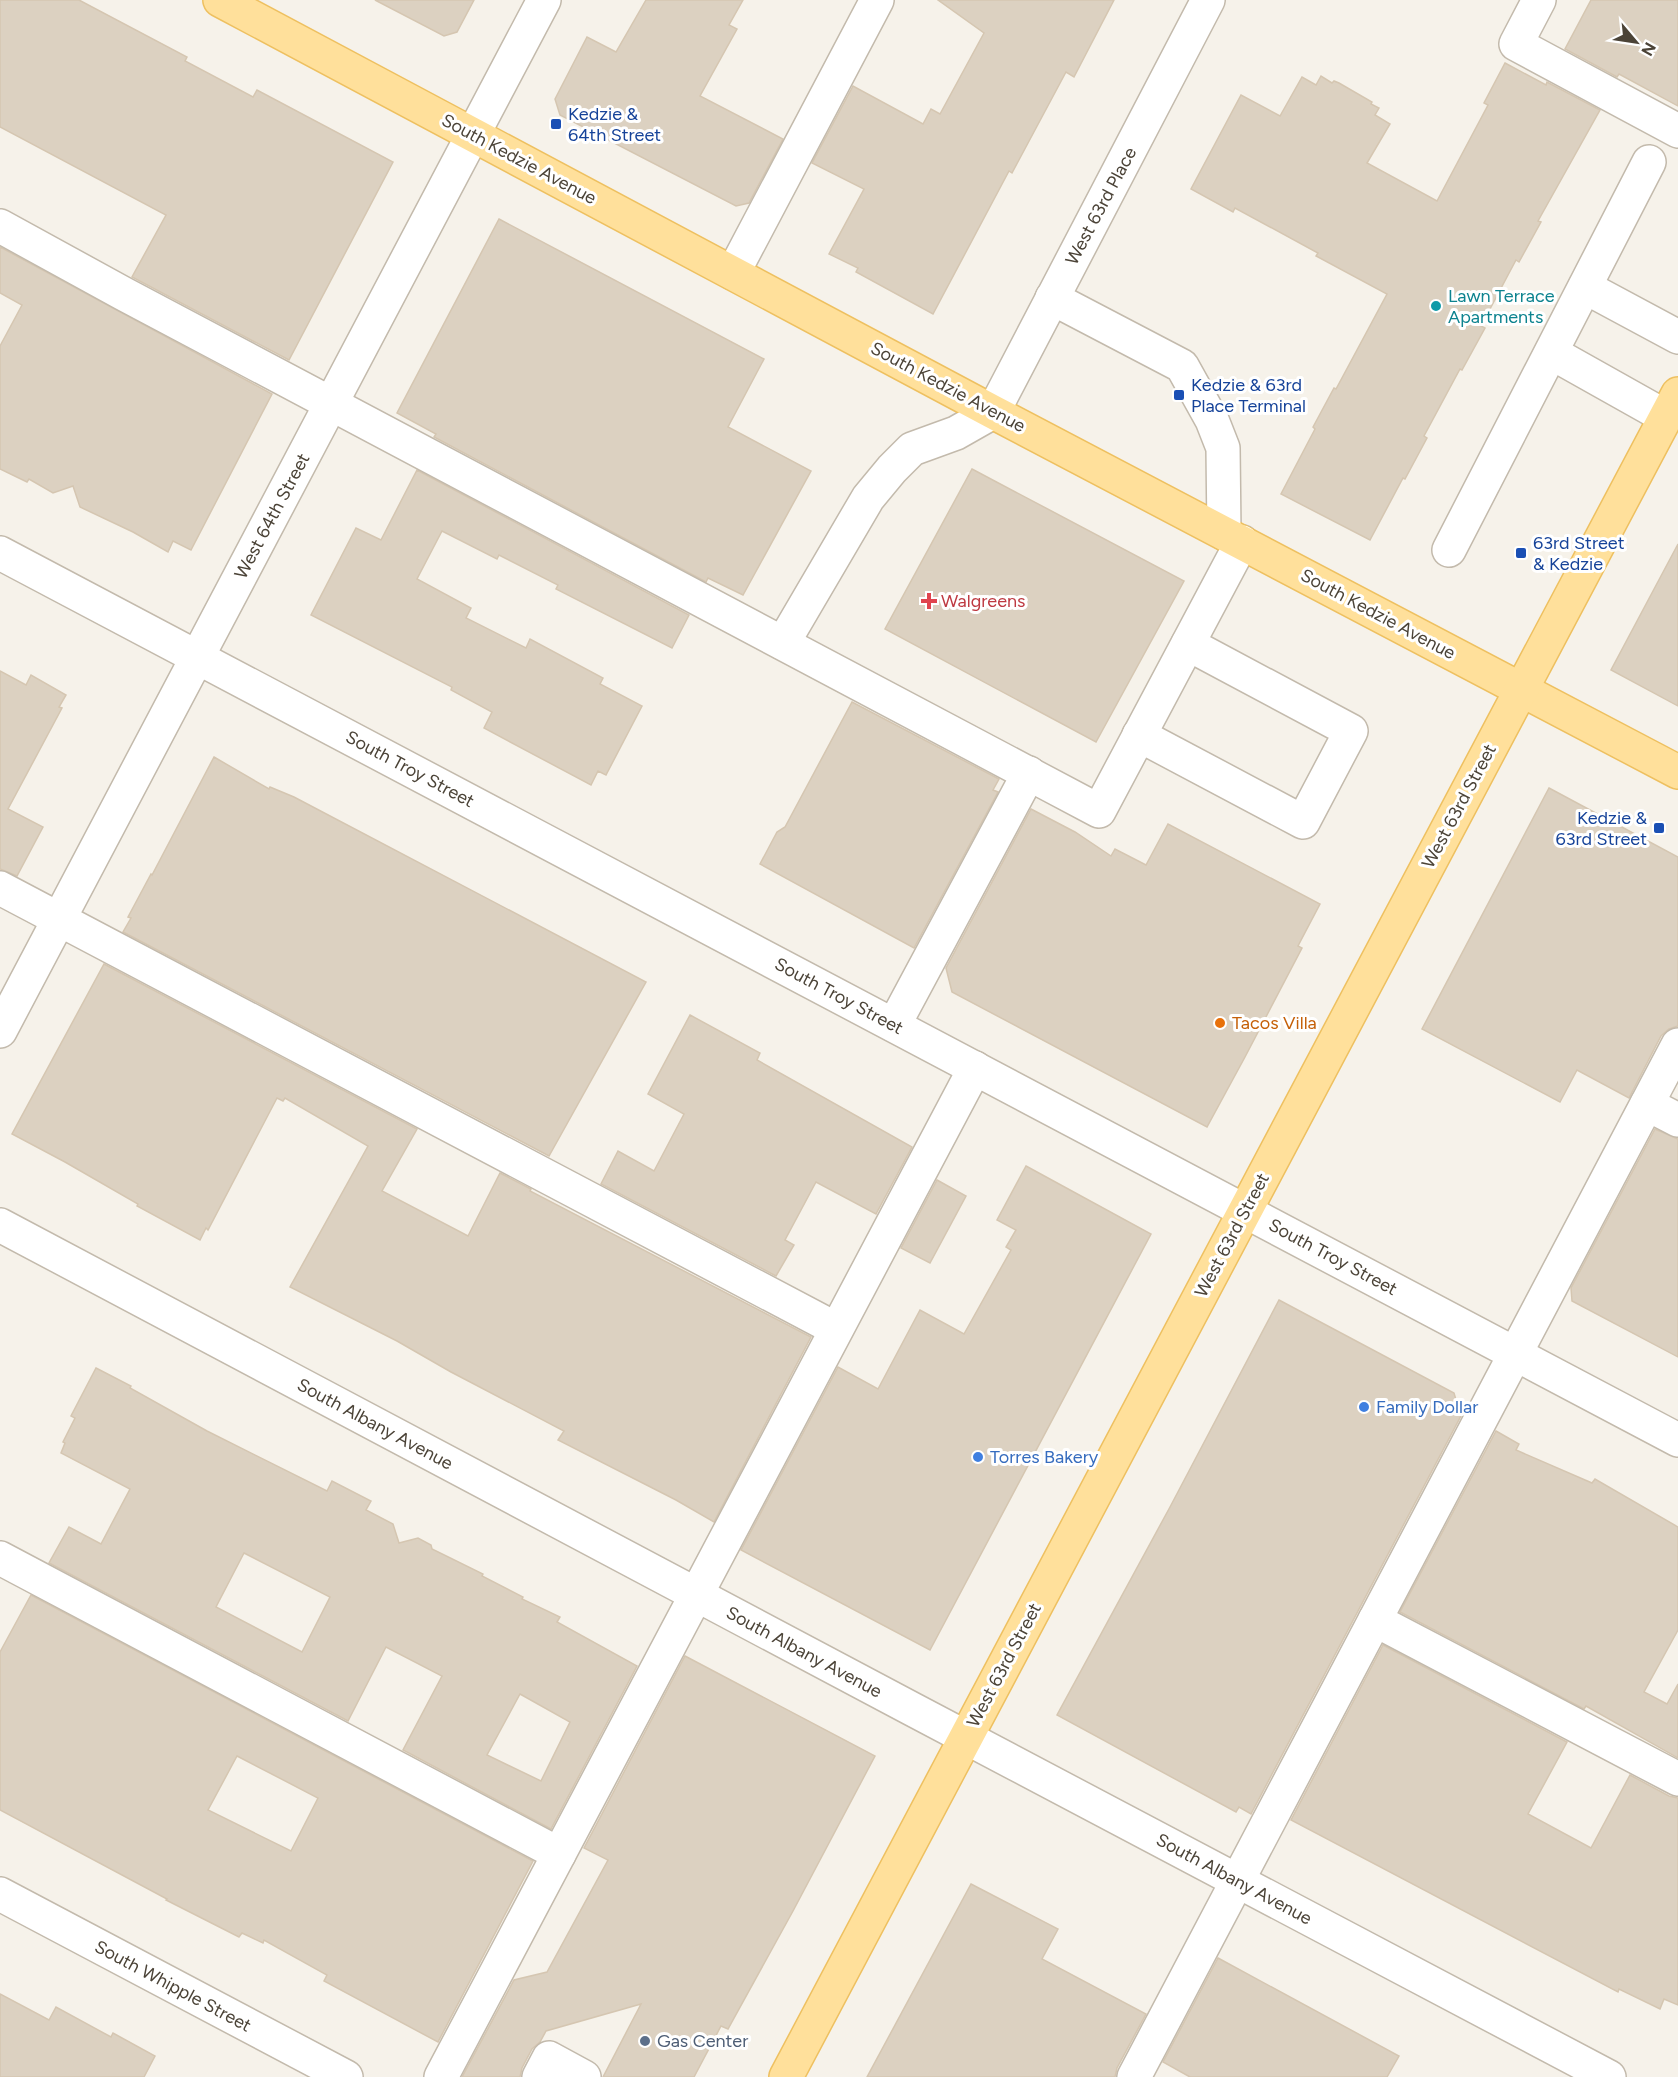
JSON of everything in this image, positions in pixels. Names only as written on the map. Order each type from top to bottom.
[{"type":"main road","name":"South Kedzie Avenue","points":[[220,0],[993,412],[1678,772]]},
{"type":"main road","name":"West 63rd Street","points":[[786,2077],[1672,405]]},
{"type":"street","name":"West 64th Street","points":[[0,1031],[544,0]]},
{"type":"street","points":[[733,273],[877,0]]},
{"type":"street","name":"West 63rd Place","points":[[993,412],[1208,0]]},
{"type":"street","points":[[1539,0],[1516,44],[1678,131]]},
{"type":"street","points":[[1449,550],[1649,162]]},
{"type":"street","points":[[0,226],[135,300],[332,402],[1099,811],[1188,644],[1233,538],[1223,448],[1212,420],[1182,366],[1052,298]]},
{"type":"street","points":[[1585,287],[1678,337]]},
{"type":"street","points":[[1552,353],[1672,405]]},
{"type":"street","points":[[783,643],[868,498],[892,469],[912,449],[956,433],[993,412]]},
{"type":"street","name":"South Troy Street","points":[[0,553],[1678,1440]]},
{"type":"street","points":[[1139,735],[1303,822],[1351,731],[1188,644]]},
{"type":"street","points":[[894,1025],[1029,773]]},
{"type":"street","points":[[0,888],[836,1329]]},
{"type":"street","points":[[1134,2077],[1678,1045]]},
{"type":"street","points":[[441,2077],[975,1068]]},
{"type":"street","points":[[1647,1104],[1678,1120]]},
{"type":"street","name":"South Albany Avenue","points":[[0,1225],[1609,2077]]},
{"type":"street","points":[[0,1558],[559,1854]]},
{"type":"street","points":[[1375,1620],[1678,1779]]},
{"type":"street","name":"South Whipple Street","points":[[0,1894],[346,2077]]},
{"type":"street","points":[[538,2077],[549,2058],[584,2077]]},
{"type":"building","points":[[0,0],[79,0],[187,57],[185,61],[253,97],[257,90],[393,162],[289,360],[132,277],[166,215],[0,127]]},
{"type":"building","points":[[375,0],[474,0],[457,32],[444,36]]},
{"type":"building","points":[[646,0],[743,0],[729,25],[737,29],[700,96],[783,139],[749,203],[736,206],[560,115],[555,99],[587,37],[616,52]]},
{"type":"building","points":[[938,0],[1114,0],[1074,77],[1066,72],[1012,173],[1009,171],[933,314],[856,272],[858,268],[829,254],[864,189],[812,163],[853,86],[923,124],[931,109],[940,114],[984,33]]},
{"type":"building","points":[[1591,0],[1678,0],[1678,106],[1619,74],[1617,77],[1565,49]]},
{"type":"building","name":"Lawn Terrace Apartments","points":[[1505,63],[1600,110],[1538,221],[1541,222],[1519,262],[1516,260],[1481,326],[1485,328],[1462,370],[1460,369],[1424,436],[1427,438],[1370,540],[1281,494],[1315,429],[1313,427],[1387,294],[1316,256],[1318,253],[1235,208],[1233,212],[1191,189],[1241,95],[1280,116],[1302,77],[1316,85],[1321,76],[1332,83],[1334,81],[1339,83],[1372,102],[1371,104],[1379,108],[1375,115],[1390,124],[1367,163],[1437,201],[1488,105],[1484,103]]},
{"type":"building","points":[[499,219],[764,359],[728,427],[811,471],[743,595],[708,578],[706,582],[434,437],[436,434],[397,413]]},
{"type":"building","points":[[0,247],[272,394],[191,550],[173,541],[168,552],[133,532],[80,507],[73,486],[53,493],[29,479],[27,482],[0,469],[0,346],[22,305],[0,293]]},
{"type":"building","name":"Walgreens","points":[[972,469],[1184,581],[1096,742],[885,629]]},
{"type":"building","points":[[417,470],[689,615],[672,648],[556,589],[558,585],[499,555],[497,559],[442,531],[417,579],[471,608],[466,618],[526,648],[530,639],[603,678],[600,684],[642,706],[606,775],[598,771],[591,785],[484,728],[492,712],[451,690],[452,687],[311,615],[356,528],[381,540]]},
{"type":"building","points":[[1678,544],[1678,706],[1611,670]]},
{"type":"building","points":[[0,671],[26,685],[31,675],[66,695],[59,707],[62,708],[8,809],[43,827],[17,876],[0,869]]},
{"type":"building","points":[[852,702],[999,779],[993,790],[998,792],[914,948],[760,864],[777,832],[785,827]]},
{"type":"building","points":[[214,757],[269,789],[270,787],[294,797],[646,982],[549,1156],[123,932],[131,918],[128,917]]},
{"type":"building","points":[[1549,788],[1678,857],[1678,1026],[1669,1029],[1661,1036],[1629,1098],[1577,1070],[1560,1102],[1422,1029]]},
{"type":"building","points":[[1031,809],[1075,832],[1111,856],[1115,849],[1146,865],[1168,824],[1320,904],[1298,946],[1302,948],[1207,1127],[952,992],[946,968]]},
{"type":"building","points":[[104,964],[417,1129],[382,1191],[468,1236],[500,1173],[531,1189],[530,1191],[811,1337],[714,1522],[558,1440],[564,1431],[397,1341],[290,1287],[368,1146],[285,1098],[283,1101],[277,1098],[208,1230],[206,1228],[200,1240],[12,1134]]},
{"type":"building","points":[[690,1015],[760,1053],[757,1060],[912,1147],[876,1214],[816,1182],[785,1240],[794,1245],[776,1276],[601,1184],[618,1151],[654,1171],[684,1114],[648,1094]]},
{"type":"building","points":[[1655,1129],[1678,1139],[1678,1357],[1572,1301],[1571,1288]]},
{"type":"building","points":[[1026,1166],[1151,1234],[930,1650],[741,1550],[838,1367],[878,1389],[920,1310],[964,1334],[1011,1250],[1006,1247],[1016,1230],[997,1220]]},
{"type":"building","points":[[937,1180],[966,1196],[930,1263],[901,1248]]},
{"type":"building","points":[[1279,1300],[1454,1393],[1459,1410],[1463,1412],[1251,1814],[1239,1807],[1236,1812],[1057,1715]]},
{"type":"building","points":[[96,1368],[207,1431],[327,1491],[332,1481],[371,1501],[366,1510],[393,1524],[399,1543],[418,1538],[431,1545],[432,1549],[483,1574],[482,1576],[523,1597],[522,1599],[560,1617],[557,1622],[637,1666],[551,1829],[403,1750],[442,1676],[386,1647],[348,1721],[49,1563],[69,1527],[101,1544],[130,1489],[61,1453],[65,1443],[63,1442],[75,1418],[71,1416]],"holes":[[[244,1553],[330,1597],[302,1652],[216,1607]],[[520,1694],[570,1722],[541,1781],[487,1755]]]},
{"type":"building","points":[[1496,1431],[1519,1444],[1516,1450],[1592,1483],[1595,1479],[1678,1527],[1678,1630],[1644,1692],[1667,1704],[1678,1684],[1678,1758],[1586,1706],[1584,1709],[1400,1612]]},
{"type":"building","points":[[31,1595],[533,1861],[438,2042],[324,1981],[327,1975],[264,1940],[263,1943],[242,1933],[239,1937],[0,1810],[0,1652]],"holes":[[[237,1756],[318,1798],[291,1851],[208,1810]]]},
{"type":"building","points":[[1383,1645],[1567,1742],[1528,1814],[1591,1848],[1630,1775],[1669,1796],[1678,1798],[1678,2005],[1664,1999],[1660,2009],[1619,1989],[1618,1992],[1291,1820]]},
{"type":"building","points":[[685,1656],[875,1756],[793,1911],[728,2029],[721,2026],[694,2077],[603,2077],[641,2004],[546,2031],[540,2042],[532,2049],[520,2077],[462,2077],[514,1980],[547,1972],[608,1860],[584,1848]]},
{"type":"building","points":[[971,1884],[1058,1929],[1042,1959],[1146,2014],[1117,2068],[1115,2077],[867,2077]]},
{"type":"building","points":[[1218,1958],[1399,2056],[1387,2077],[1190,2077],[1163,2062]]},
{"type":"building","points":[[0,1994],[49,2020],[56,2007],[111,2037],[113,2033],[155,2056],[144,2077],[0,2077]]},
{"type":"place","name":"Kedzie & 64th Street","points":[[556,124]]},
{"type":"place","name":"Lawn Terrace Apartments","points":[[1436,306]]},
{"type":"place","name":"Kedzie & 63rd Place Terminal","points":[[1179,395]]},
{"type":"place","name":"63rd Street & Kedzie","points":[[1521,553]]},
{"type":"place","name":"Walgreens","points":[[929,601]]},
{"type":"place","name":"Kedzie & 63rd Street","points":[[1659,828]]},
{"type":"place","name":"Tacos Villa","points":[[1220,1023]]},
{"type":"place","name":"Family Dollar","points":[[1364,1407]]},
{"type":"place","name":"Torres Bakery","points":[[978,1457]]},
{"type":"place","name":"Gas Center","points":[[645,2041]]}]
